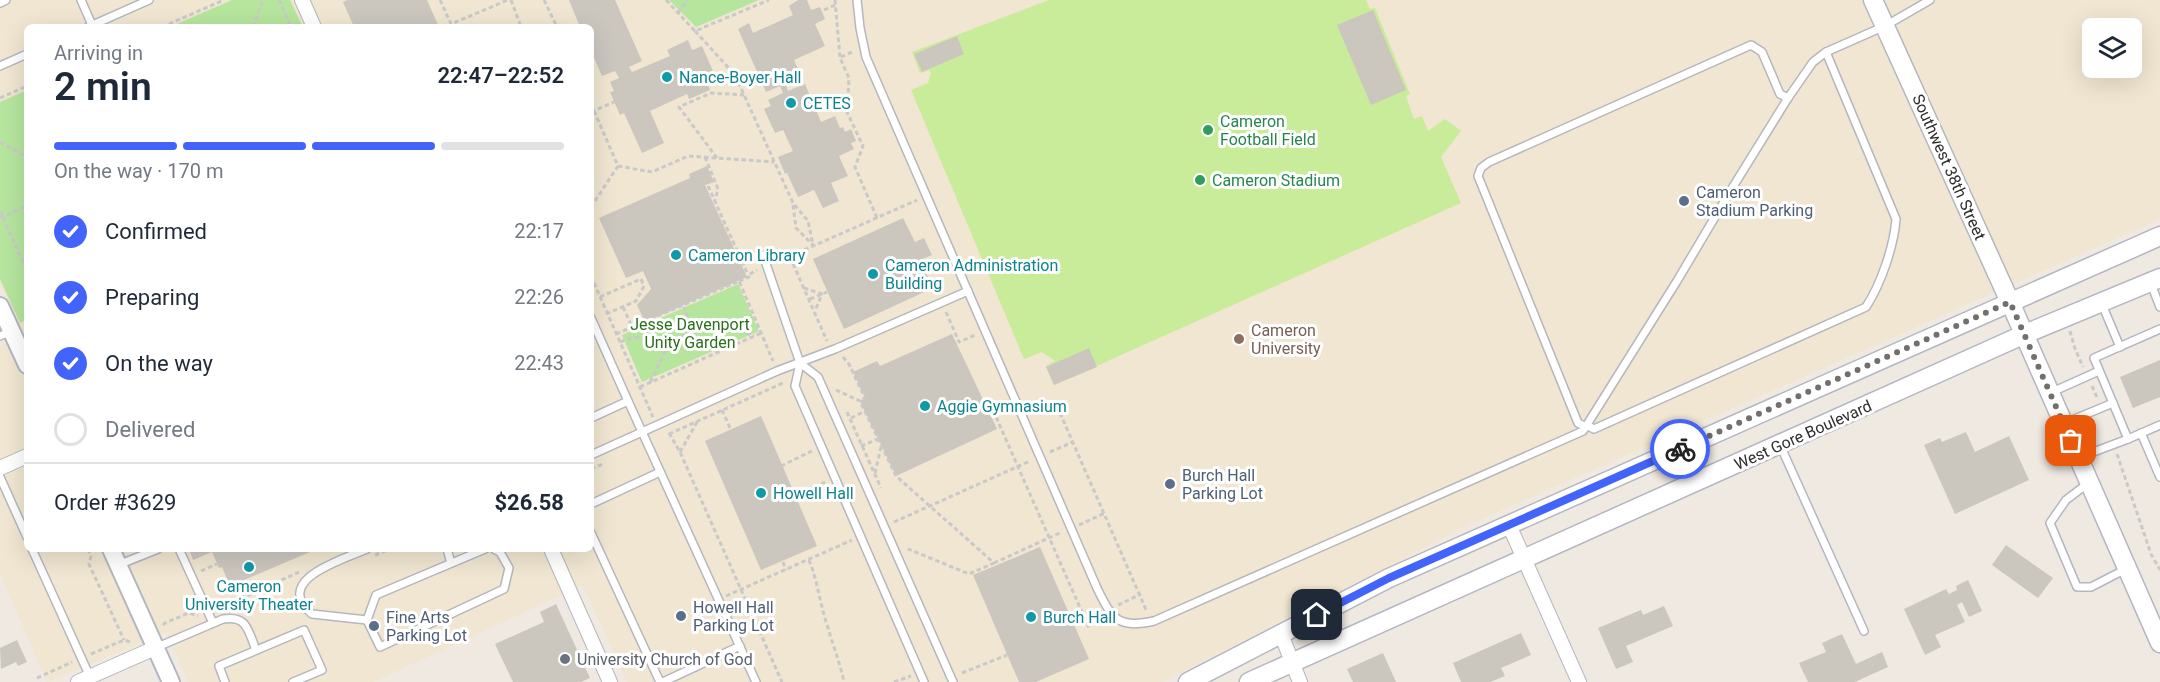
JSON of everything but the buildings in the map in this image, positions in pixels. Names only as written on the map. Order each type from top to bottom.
[{"type":"main road","name":"Southwest 38th Street","points":[[1873,0],[2025,334],[2160,643]]},
{"type":"main road","points":[[1188,682],[1389,578],[2160,236]]},
{"type":"main road","name":"West Gore Boulevard","points":[[1249,682],[2025,334],[2155,280]]},
{"type":"street","points":[[302,0],[313,24]]},
{"type":"street","points":[[0,306],[6,334],[24,361]]},
{"type":"street","points":[[0,468],[24,457]]},
{"type":"street","points":[[1509,525],[1579,682]]},
{"type":"street","points":[[112,552],[171,682]]},
{"type":"street","points":[[552,552],[610,682]]},
{"type":"street","points":[[1281,634],[1300,682]]},
{"type":"street","points":[[84,679],[155,648]]},
{"type":"lane","points":[[0,3],[6,0]]},
{"type":"lane","points":[[81,0],[89,24]]},
{"type":"lane","points":[[95,24],[149,0]]},
{"type":"lane","points":[[857,0],[866,57],[1107,610],[1114,618],[1137,625],[1154,621],[1578,435],[1587,427],[1788,98],[1813,62],[1826,52],[1885,26],[1930,0]]},
{"type":"lane","points":[[1788,98],[1780,94],[1762,52],[1751,45],[1498,158],[1481,168],[1478,176],[1578,423],[1594,429],[1866,307],[1872,298],[1890,251],[1895,235],[1896,219],[1826,52]]},
{"type":"lane","points":[[0,66],[24,55]]},
{"type":"lane","points":[[763,255],[800,363],[795,386],[924,682]]},
{"type":"lane","points":[[2155,280],[2160,307]]},
{"type":"lane","points":[[594,454],[777,371],[968,291]]},
{"type":"lane","points":[[2101,302],[2120,346]]},
{"type":"lane","points":[[594,325],[756,682]]},
{"type":"lane","points":[[2128,439],[2094,358],[2160,329]]},
{"type":"lane","points":[[800,363],[818,377],[953,682]]},
{"type":"lane","points":[[2050,393],[2099,371]]},
{"type":"lane","points":[[594,417],[628,401]]},
{"type":"lane","points":[[2063,423],[2113,403]]},
{"type":"lane","points":[[2079,458],[2160,425]]},
{"type":"lane","points":[[2141,433],[2160,477]]},
{"type":"lane","points":[[1780,445],[1864,631]]},
{"type":"lane","points":[[594,503],[660,472]]},
{"type":"lane","points":[[0,477],[24,530]]},
{"type":"lane","points":[[2090,483],[2066,500],[2050,523],[2072,577],[2078,587],[2091,588],[2129,568]]},
{"type":"lane","points":[[594,539],[661,682],[740,646]]},
{"type":"lane","points":[[33,552],[84,679]]},
{"type":"lane","points":[[118,565],[150,552]]},
{"type":"lane","points":[[180,552],[213,623]]},
{"type":"lane","points":[[360,552],[313,573],[302,584],[301,601],[312,614],[368,620]]},
{"type":"lane","points":[[448,552],[451,563]]},
{"type":"lane","points":[[477,552],[376,595],[368,620],[380,647],[504,590],[509,568],[500,552]]},
{"type":"lane","points":[[155,648],[223,619],[238,618],[247,628],[256,650]]},
{"type":"lane","points":[[225,682],[219,666],[304,630],[322,670],[293,682]]},
{"type":"path","points":[[169,24],[224,0]]},
{"type":"path","points":[[254,24],[263,0]]},
{"type":"path","points":[[279,0],[290,24]]},
{"type":"path","points":[[440,0],[451,24],[509,0],[520,24]]},
{"type":"path","points":[[544,0],[556,24]]},
{"type":"path","points":[[666,0],[735,75],[793,203],[808,221],[813,245]]},
{"type":"path","points":[[678,13],[687,0]]},
{"type":"path","points":[[695,32],[762,1],[769,0]]},
{"type":"path","points":[[835,0],[840,58],[849,78],[847,112],[863,146],[855,167],[877,218]]},
{"type":"path","points":[[824,10],[835,5]]},
{"type":"path","points":[[840,58],[863,46]]},
{"type":"path","points":[[0,98],[24,87]]},
{"type":"path","points":[[717,158],[679,107],[711,93],[744,95]]},
{"type":"path","points":[[594,112],[614,102]]},
{"type":"path","points":[[594,114],[618,166]]},
{"type":"path","points":[[0,142],[24,155]]},
{"type":"path","points":[[618,166],[652,172],[688,156],[774,162]]},
{"type":"path","points":[[705,157],[718,189],[715,202]]},
{"type":"path","points":[[594,202],[618,166]]},
{"type":"path","points":[[708,186],[748,275]]},
{"type":"path","points":[[829,343],[790,257],[927,196]]},
{"type":"path","points":[[793,203],[796,228],[813,245]]},
{"type":"path","points":[[1,217],[24,207]]},
{"type":"path","points":[[0,211],[24,265]]},
{"type":"path","points":[[600,297],[642,279],[644,286],[636,301],[606,314]]},
{"type":"path","points":[[616,334],[739,282],[774,365]]},
{"type":"path","points":[[594,283],[653,417]]},
{"type":"path","points":[[804,288],[822,294]]},
{"type":"path","points":[[810,299],[827,292]]},
{"type":"path","points":[[815,311],[822,294]]},
{"type":"path","points":[[682,338],[689,327],[689,318],[684,306]]},
{"type":"path","points":[[623,307],[633,327]]},
{"type":"path","points":[[946,311],[959,342],[975,335],[980,345]]},
{"type":"path","points":[[620,342],[646,336],[669,342],[718,323],[754,336]]},
{"type":"path","points":[[639,387],[761,333]]},
{"type":"path","points":[[650,383],[669,342]]},
{"type":"path","points":[[843,357],[849,364],[865,398],[860,400]]},
{"type":"path","points":[[662,437],[783,383]]},
{"type":"path","points":[[835,389],[860,400],[896,476],[994,563]]},
{"type":"path","points":[[1002,394],[1006,404],[993,410],[1089,628]]},
{"type":"path","points":[[722,410],[731,430]]},
{"type":"path","points":[[1060,413],[1148,613]]},
{"type":"path","points":[[680,452],[698,421]]},
{"type":"path","points":[[669,434],[680,452],[782,682]]},
{"type":"path","points":[[884,526],[1073,442]]},
{"type":"path","points":[[875,475],[882,446]]},
{"type":"path","points":[[781,466],[812,452]]},
{"type":"path","points":[[794,496],[825,482]]},
{"type":"path","points":[[908,549],[969,574],[1105,513]]},
{"type":"path","points":[[741,590],[860,537]]},
{"type":"path","points":[[89,552],[91,556],[89,564],[124,640]]},
{"type":"path","points":[[369,558],[383,552]]},
{"type":"path","points":[[808,560],[816,576],[844,682]]},
{"type":"path","points":[[783,562],[786,570]]},
{"type":"path","points":[[205,580],[201,571],[217,564]]},
{"type":"path","points":[[213,611],[307,568]]},
{"type":"path","points":[[161,629],[165,623],[189,613],[200,616]]},
{"type":"path","points":[[89,655],[124,640],[131,642]]},
{"type":"path","points":[[962,673],[1007,655]]},
{"type":"path","points":[[37,678],[74,662]]},
{"type":"path","points":[[894,682],[910,676]]},
{"type":"shaded area","name":"Cameron University","points":[[0,0],[2160,0],[2160,219],[1466,526],[1162,682],[627,682],[583,585],[373,682],[188,682],[167,632],[47,682],[0,573],[0,344],[23,334],[0,284]]},
{"type":"green space","points":[[232,0],[290,0],[302,24],[177,24]]},
{"type":"green space","points":[[669,0],[759,0],[696,27]]},
{"type":"green space","name":"Cameron Stadium","points":[[1049,0],[1366,0],[1370,9],[1375,8],[1410,94],[1406,96],[1414,119],[1422,116],[1428,131],[1445,119],[1461,131],[1441,157],[1461,203],[1054,385],[1046,366],[1055,361],[1042,352],[1024,359],[911,90],[928,83],[931,73],[929,70],[920,73],[912,52]]},
{"type":"green space","points":[[24,91],[24,321],[20,323],[0,279],[0,102]]},
{"type":"green space","name":"Jesse Davenport Unity Garden","points":[[738,284],[759,331],[642,382],[622,335]]},
{"type":"way so far","points":[[1680,449],[2010,302],[2071,441]]},
{"type":"place","name":"Nance-Boyer Hall","points":[[667,77]]},
{"type":"place","name":"CETES","points":[[791,103]]},
{"type":"place","name":"Cameron Football Field","points":[[1208,130]]},
{"type":"place","name":"Cameron Stadium","points":[[1200,180]]},
{"type":"place","name":"Cameron Stadium Parking","points":[[1684,201]]},
{"type":"place","name":"Cameron Library","points":[[676,255]]},
{"type":"place","name":"Cameron Administration Building","points":[[873,274]]},
{"type":"place","name":"Cameron University","points":[[1239,339]]},
{"type":"place","name":"Aggie Gymnasium","points":[[925,406]]},
{"type":"place","name":"Burch Hall Parking Lot","points":[[1170,484]]},
{"type":"place","name":"Howell Hall","points":[[761,493]]},
{"type":"place","name":"Cameron University Theater","points":[[249,567]]},
{"type":"place","name":"Howell Hall Parking Lot","points":[[681,616]]},
{"type":"place","name":"Burch Hall","points":[[1031,617]]},
{"type":"place","name":"Fine Arts Parking Lot","points":[[374,626]]},
{"type":"place","name":"University Church of God","points":[[565,659]]},
{"type":"route","points":[[1317,615],[1389,578],[1680,449]]}]
